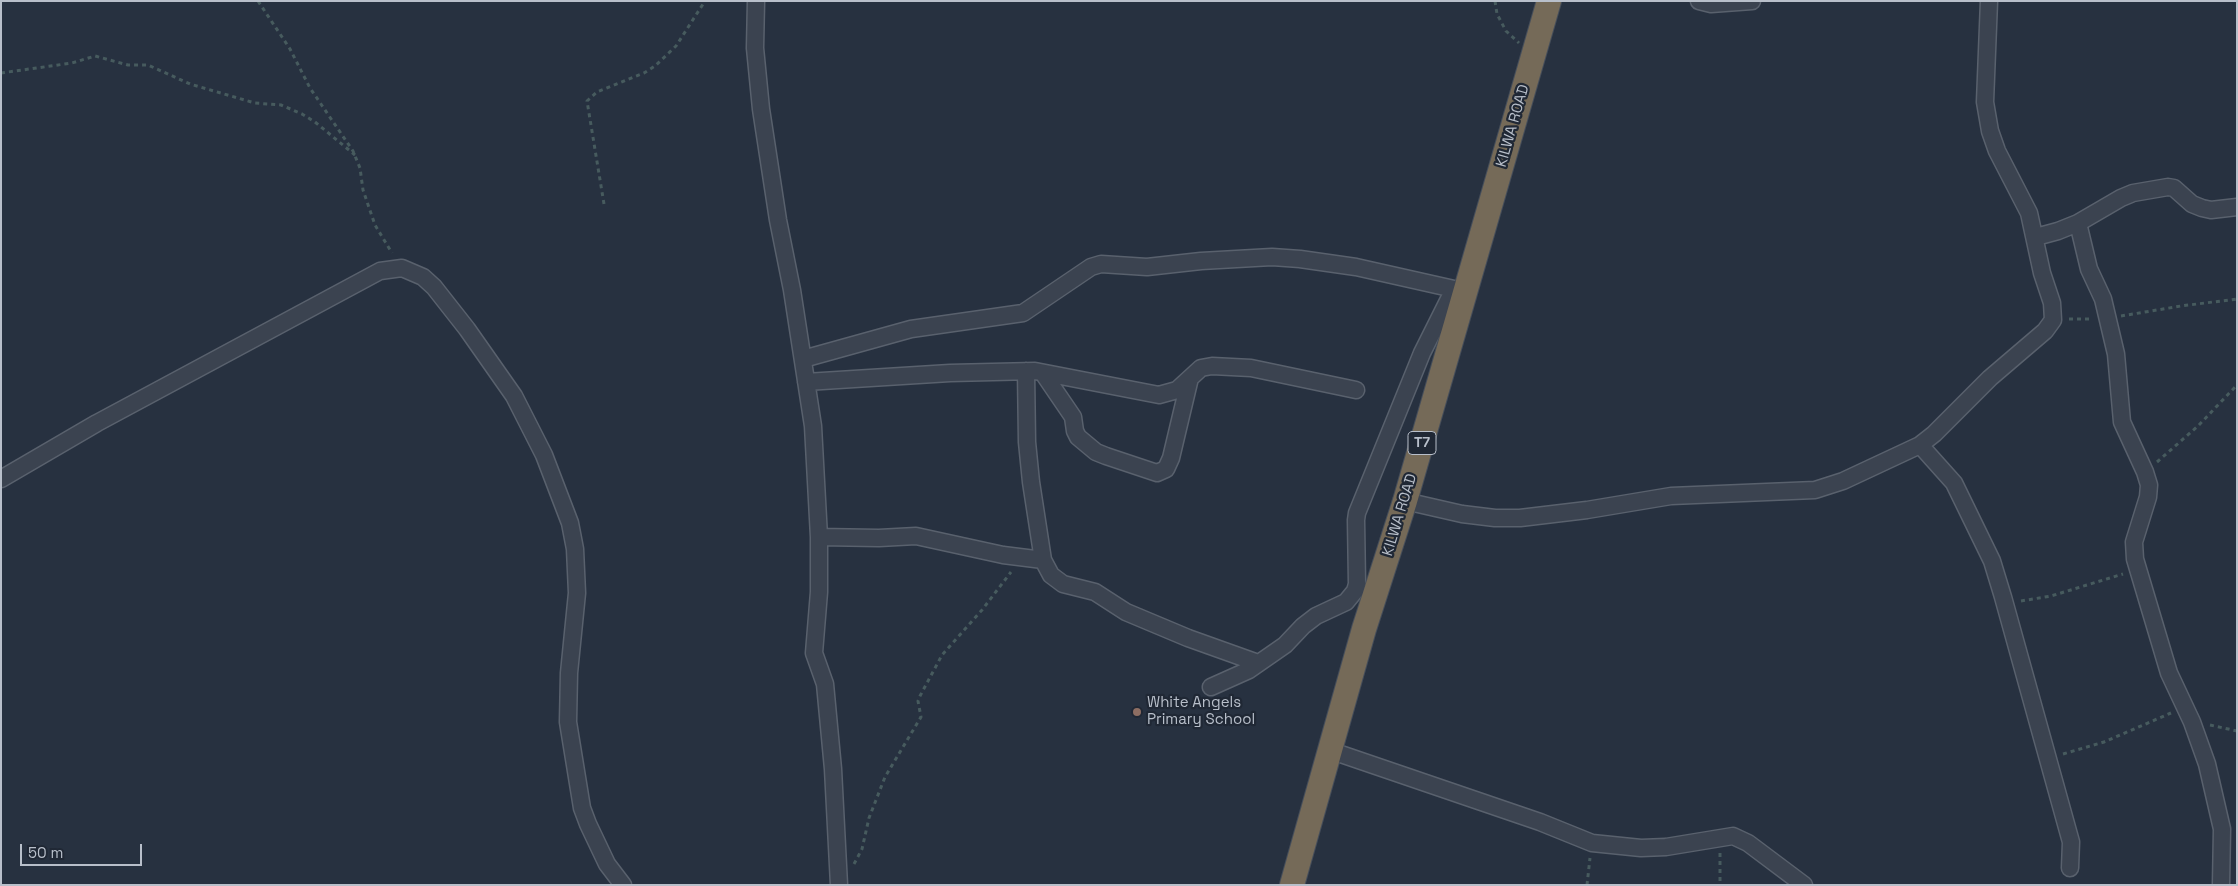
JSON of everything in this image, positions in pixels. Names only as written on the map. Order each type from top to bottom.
[{"type":"highway","name":"KILWA ROAD","points":[[1292,885],[1364,629],[1405,501],[1459,292],[1550,1]]},
{"type":"street","points":[[756,1],[755,48],[761,109],[813,426],[819,537],[819,592],[814,653],[825,684],[844,879]]},
{"type":"street","points":[[1699,1],[1711,4],[1752,1]]},
{"type":"street","points":[[1405,501],[1462,514],[1495,518],[1520,518],[1587,510],[1671,496],[1815,490],[1843,481],[1920,445],[1934,434],[1990,378],[2045,331],[2053,320],[2052,303],[2042,273],[2036,237],[2029,213],[1997,151],[1990,131],[1985,102],[1989,1]]},
{"type":"street","points":[[2036,237],[2078,223],[2133,193],[2168,187],[2174,188],[2192,204],[2202,208],[2211,210],[2237,207]]},
{"type":"street","points":[[2078,223],[2089,269],[2103,299],[2116,354],[2122,422],[2149,485],[2148,497],[2134,542],[2137,568],[2170,673],[2207,764],[2222,829],[2221,885]]},
{"type":"street","points":[[803,359],[910,329],[1023,313],[1091,267],[1101,264],[1147,267],[1201,261],[1272,257],[1356,267],[1459,292],[1422,353],[1357,513],[1357,584],[1355,591],[1346,602],[1316,616],[1303,626],[1286,644],[1258,663],[1212,687]]},
{"type":"street","points":[[1,479],[97,422],[380,271],[402,268],[414,271],[434,287],[467,329],[514,396],[530,425],[558,489],[570,523],[576,549],[577,593],[569,673],[568,722],[582,808],[607,864],[623,885]]},
{"type":"street","points":[[806,382],[950,373],[1026,372],[1043,373],[1159,396],[1177,390],[1204,366],[1222,366],[1251,368],[1356,390]]},
{"type":"street","points":[[1026,372],[1027,442],[1031,482],[1043,560],[1051,575],[1063,584],[1096,592],[1126,612],[1188,638],[1258,663]]},
{"type":"street","points":[[1043,373],[1073,417],[1078,437],[1096,452],[1157,473],[1166,469],[1171,458],[1190,378]]},
{"type":"street","points":[[1920,445],[1954,483],[1992,561],[2071,842],[2070,868]]},
{"type":"street","points":[[819,537],[879,538],[916,536],[1043,560]]},
{"type":"street","points":[[1329,750],[1540,822],[1592,843],[1608,846],[1658,848],[1730,836],[1740,839],[1804,885]]},
{"type":"path","points":[[258,1],[290,49],[310,88],[355,156],[374,225],[402,268]]},
{"type":"path","points":[[604,204],[587,101],[597,92],[644,73],[655,66],[676,46],[705,1]]},
{"type":"path","points":[[1495,1],[1497,14],[1506,31],[1513,40],[1534,53]]},
{"type":"path","points":[[1,73],[72,63],[95,56],[128,65],[148,65],[190,84],[255,103],[281,105],[302,114],[355,156]]},
{"type":"path","points":[[2053,320],[2107,318],[2237,299]]},
{"type":"path","points":[[2145,472],[2198,426],[2237,385]]},
{"type":"path","points":[[844,879],[862,849],[869,818],[885,777],[921,717],[920,696],[942,655],[982,610],[1022,557]]},
{"type":"path","points":[[2005,604],[2051,596],[2100,582],[2137,568]]},
{"type":"path","points":[[2048,758],[2188,715],[2237,731]]},
{"type":"path","points":[[1720,838],[1720,885]]},
{"type":"path","points":[[1587,885],[1592,843]]},
{"type":"place","name":"White Angels Primary School","points":[[1137,712]]}]
